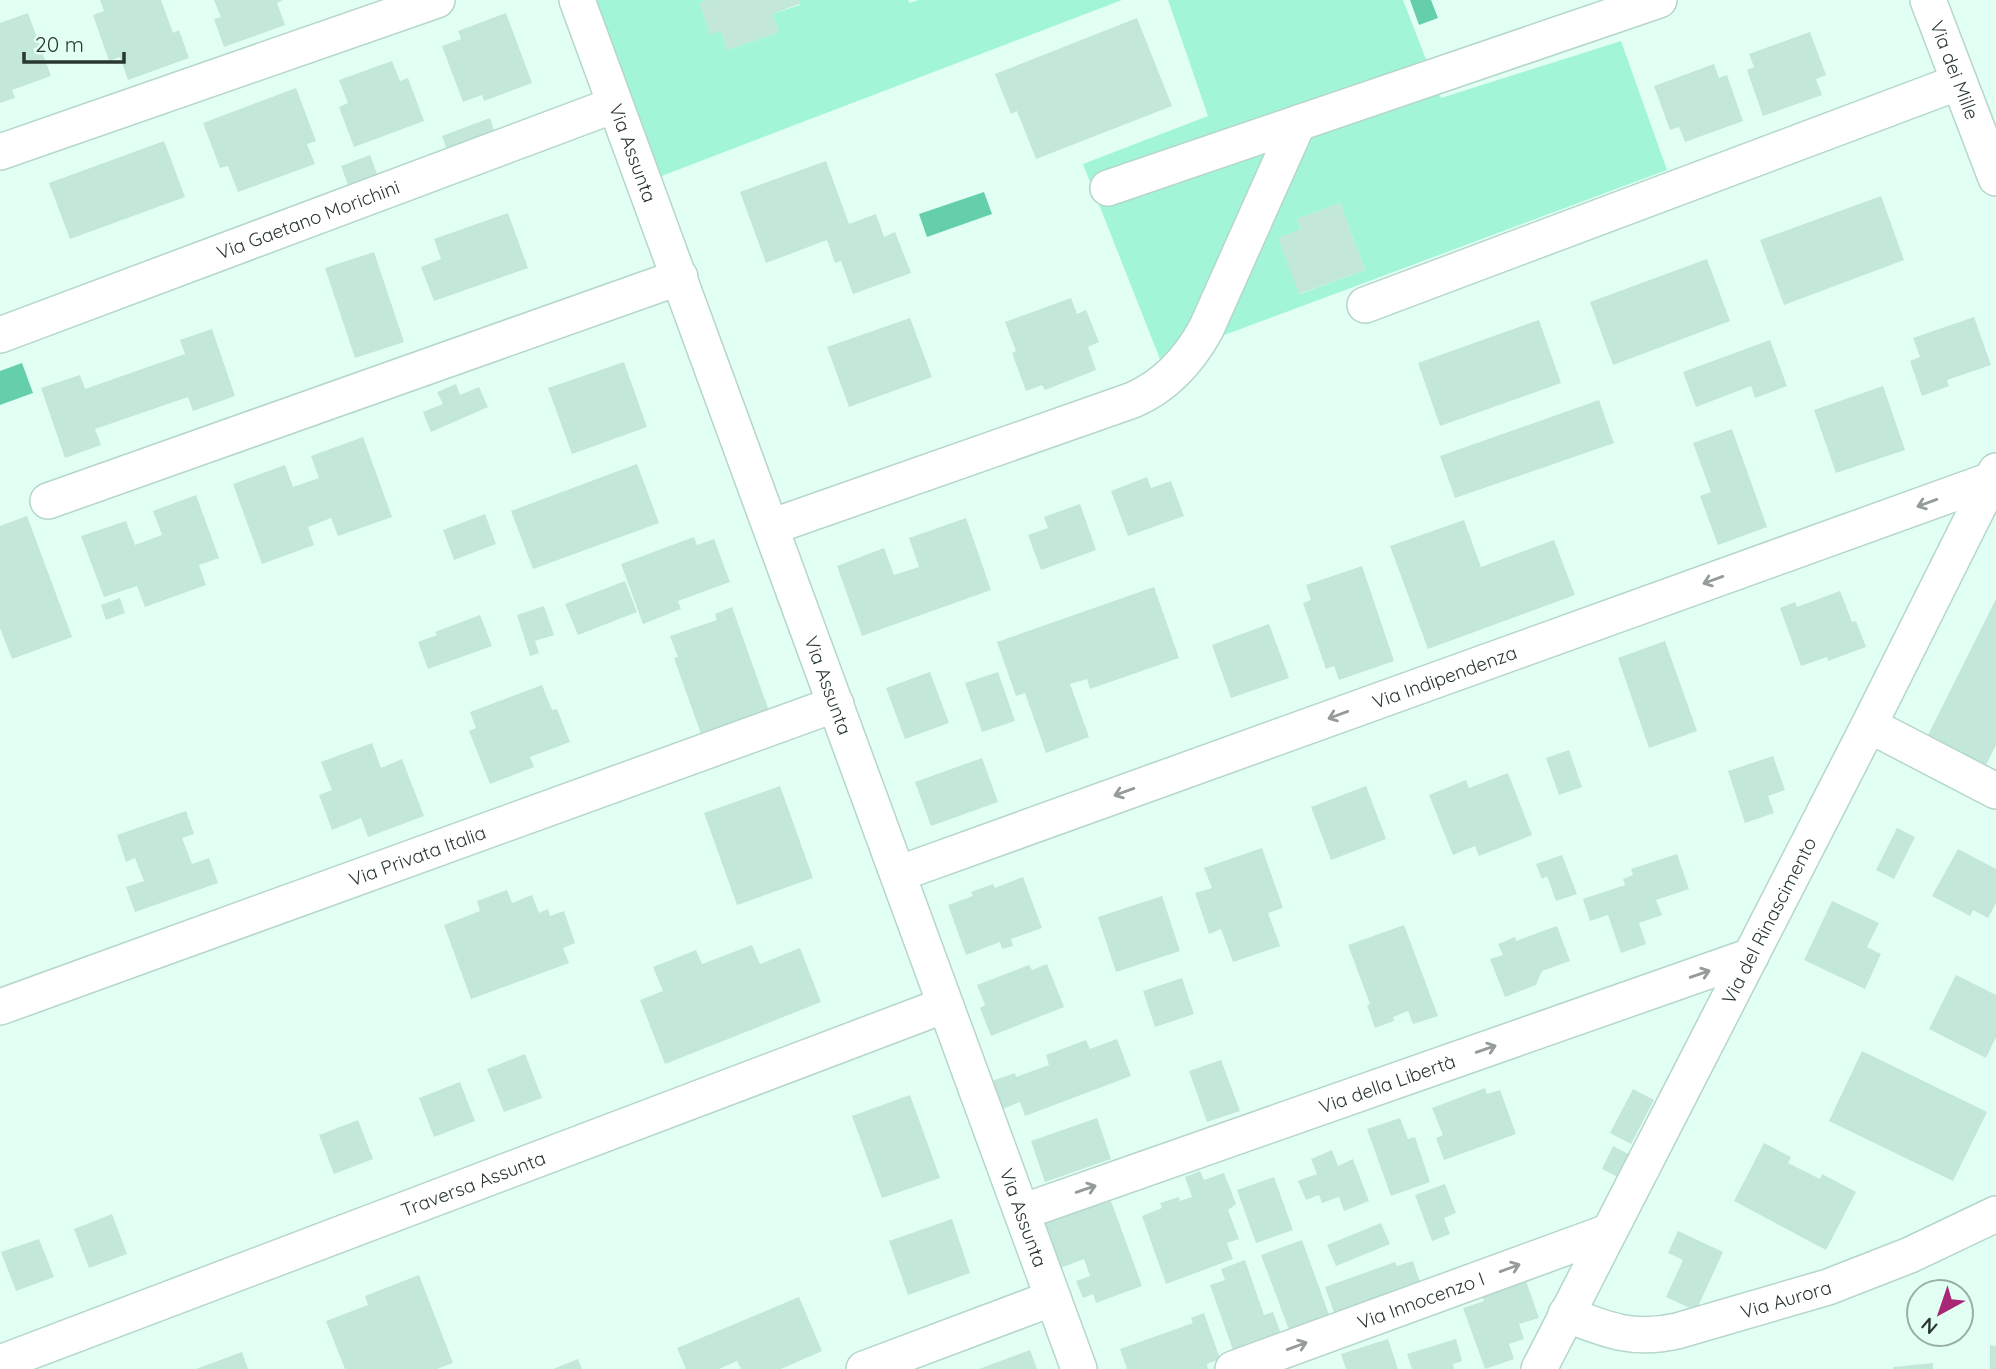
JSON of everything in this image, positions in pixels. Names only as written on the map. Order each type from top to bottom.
[{"type":"street","points":[[0,152],[437,0]]},
{"type":"street","name":"Via Assunta","points":[[578,0],[614,105],[680,277],[1079,1369]]},
{"type":"street","points":[[1108,188],[1660,0]]},
{"type":"street","name":"Via dei Mille","points":[[1928,0],[1996,178]]},
{"type":"street","points":[[1365,306],[1959,82]]},
{"type":"street","name":"Via Gaetano Morichini","points":[[0,335],[614,105]]},
{"type":"street","points":[[771,527],[1133,400],[1165,381],[1188,357],[1206,329],[1297,124]]},
{"type":"street","points":[[48,501],[680,277]]},
{"type":"street","name":"Via del Rinascimento","points":[[1539,1369],[1994,475]]},
{"type":"street","name":"Via Indipendenza","points":[[898,874],[1994,475]]},
{"type":"street","name":"Via Privata Italia","points":[[0,1007],[836,704]]},
{"type":"street","points":[[1869,725],[1996,791]]},
{"type":"street","name":"Via della Libertà","points":[[1022,1212],[1751,956]]},
{"type":"street","name":"Traversa Assunta","points":[[0,1363],[945,1005]]},
{"type":"street","name":"Via Aurora","points":[[1566,1314],[1623,1334],[1639,1336],[1668,1333],[1828,1287],[1910,1255],[1996,1214]]},
{"type":"street","name":"Via Innocenzo I","points":[[1233,1369],[1608,1232]]},
{"type":"street","points":[[864,1369],[1054,1298]]},
{"type":"shaded area","points":[[593,0],[708,0],[700,3],[710,34],[721,31],[727,50],[779,32],[772,14],[800,5],[799,0],[908,0],[910,3],[918,0],[1122,0],[659,177]]},
{"type":"shaded area","points":[[1168,0],[1403,0],[1441,98],[1621,41],[1667,170],[1160,359],[1083,164],[1208,116]],"holes":[[[1340,203],[1365,270],[1300,294],[1279,238],[1301,229],[1297,219]]]},
{"type":"shaded area","points":[[1410,0],[1431,0],[1438,18],[1419,25]]},
{"type":"shaded area","points":[[984,192],[992,214],[927,237],[919,214]]},
{"type":"shaded area","points":[[22,363],[33,393],[0,405],[0,371]]},
{"type":"building","points":[[100,0],[161,0],[173,33],[179,30],[189,58],[128,80],[120,57],[109,61],[93,15],[104,11]]},
{"type":"building","points":[[214,0],[283,0],[277,3],[285,25],[224,47],[214,19],[221,17]]},
{"type":"building","points":[[708,0],[799,0],[800,4],[772,14],[779,32],[727,50],[721,31],[710,35],[700,3]]},
{"type":"building","points":[[28,13],[51,76],[12,90],[15,98],[0,103],[0,23]]},
{"type":"building","points":[[506,13],[532,83],[484,101],[482,95],[463,102],[442,46],[461,39],[458,31]]},
{"type":"building","points":[[1137,18],[1172,106],[1036,159],[1017,111],[1011,114],[995,74]]},
{"type":"building","points":[[1810,32],[1826,75],[1816,79],[1822,95],[1763,116],[1747,70],[1754,67],[1749,54]]},
{"type":"building","points":[[392,61],[400,81],[408,78],[424,121],[354,147],[339,107],[348,103],[339,80]]},
{"type":"building","points":[[1714,64],[1719,78],[1727,75],[1743,121],[1685,142],[1679,127],[1670,130],[1654,86]]},
{"type":"building","points":[[296,88],[316,141],[307,144],[315,164],[238,192],[228,166],[220,168],[203,123]]},
{"type":"building","points":[[490,118],[497,140],[450,158],[442,136]]},
{"type":"building","points":[[164,141],[185,197],[70,239],[49,183]]},
{"type":"building","points":[[370,155],[380,182],[351,193],[341,166]]},
{"type":"building","points":[[826,161],[849,224],[876,214],[884,237],[895,232],[911,273],[853,294],[841,261],[835,263],[827,240],[766,263],[740,192]]},
{"type":"building","points":[[1881,196],[1904,260],[1784,305],[1760,240]]},
{"type":"building","points":[[1340,203],[1365,270],[1299,294],[1278,238],[1301,229],[1297,219]]},
{"type":"building","points":[[508,213],[528,268],[434,301],[421,267],[441,259],[434,239]]},
{"type":"building","points":[[374,252],[404,342],[355,358],[325,268]]},
{"type":"building","points":[[1707,259],[1730,321],[1613,365],[1590,302]]},
{"type":"building","points":[[1071,298],[1077,314],[1086,310],[1099,342],[1088,347],[1096,370],[1045,390],[1042,385],[1026,391],[1012,353],[1016,351],[1005,322]]},
{"type":"building","points":[[1974,317],[1991,365],[1947,380],[1949,386],[1922,396],[1910,361],[1920,357],[1913,338]]},
{"type":"building","points":[[910,318],[932,377],[849,407],[827,347]]},
{"type":"building","points":[[1539,320],[1561,383],[1440,426],[1418,363]]},
{"type":"building","points":[[212,329],[235,396],[193,411],[188,397],[95,429],[101,445],[65,458],[41,388],[80,375],[85,389],[185,354],[180,340]]},
{"type":"building","points":[[1770,340],[1787,386],[1755,398],[1751,386],[1696,407],[1683,372]]},
{"type":"building","points":[[624,362],[647,427],[572,454],[548,388]]},
{"type":"building","points":[[456,384],[460,395],[479,387],[488,407],[431,432],[423,412],[443,404],[437,392]]},
{"type":"building","points":[[1883,386],[1905,450],[1836,473],[1814,410]]},
{"type":"building","points":[[1599,400],[1614,443],[1455,498],[1440,456]]},
{"type":"building","points":[[1732,429],[1767,527],[1718,545],[1700,496],[1711,492],[1693,443]]},
{"type":"building","points":[[363,437],[392,517],[338,536],[331,518],[308,527],[314,545],[262,564],[233,484],[285,465],[293,487],[319,478],[311,456]]},
{"type":"building","points":[[637,464],[659,523],[533,569],[511,511]]},
{"type":"building","points":[[1147,477],[1151,488],[1171,481],[1184,516],[1128,536],[1111,491]]},
{"type":"building","points":[[196,495],[219,558],[199,565],[206,585],[145,607],[137,586],[104,597],[81,536],[126,521],[135,545],[162,535],[153,511]]},
{"type":"building","points":[[1080,504],[1096,550],[1041,570],[1028,535],[1048,528],[1044,517]]},
{"type":"building","points":[[485,514],[496,544],[454,560],[443,530]]},
{"type":"building","points":[[27,516],[72,637],[12,659],[0,628],[0,526]]},
{"type":"building","points":[[966,518],[991,590],[862,636],[837,566],[884,548],[894,575],[919,567],[909,538]]},
{"type":"building","points":[[1464,520],[1481,567],[1554,540],[1575,595],[1428,649],[1390,546]]},
{"type":"building","points":[[694,537],[697,545],[714,539],[730,582],[678,601],[681,609],[643,624],[621,564]]},
{"type":"building","points":[[1362,566],[1394,661],[1339,680],[1334,666],[1326,669],[1303,603],[1311,600],[1306,585]]},
{"type":"building","points":[[625,581],[637,612],[578,635],[565,604]]},
{"type":"building","points":[[1154,587],[1179,658],[1090,689],[1087,679],[1070,684],[1089,737],[1046,753],[1025,693],[1016,696],[997,642]]},
{"type":"building","points":[[1840,591],[1852,622],[1856,621],[1866,647],[1828,661],[1827,657],[1801,666],[1780,608],[1795,602],[1797,607]]},
{"type":"building","points":[[120,598],[125,613],[106,620],[101,605]]},
{"type":"building","points":[[1996,599],[1996,745],[1986,765],[1928,735]]},
{"type":"building","points":[[544,606],[554,635],[535,641],[539,653],[530,656],[517,615]]},
{"type":"building","points":[[732,607],[769,711],[701,734],[674,658],[678,657],[670,636],[717,620],[715,614]]},
{"type":"building","points":[[480,615],[492,646],[428,669],[418,642],[437,635],[435,632]]},
{"type":"building","points":[[1269,624],[1289,678],[1231,698],[1212,645]]},
{"type":"building","points":[[1665,641],[1697,731],[1649,748],[1618,658]]},
{"type":"building","points":[[930,672],[949,723],[905,739],[886,688]]},
{"type":"building","points":[[998,672],[1015,721],[982,732],[965,683]]},
{"type":"building","points":[[542,685],[552,710],[557,709],[570,742],[530,757],[534,767],[490,784],[469,731],[476,728],[470,712]]},
{"type":"building","points":[[372,743],[381,768],[402,759],[424,816],[368,837],[361,818],[332,830],[319,795],[332,790],[321,762]]},
{"type":"building","points":[[1569,750],[1582,787],[1559,795],[1546,758]]},
{"type":"building","points":[[1773,756],[1785,790],[1768,796],[1774,813],[1745,823],[1728,771]]},
{"type":"building","points":[[982,758],[998,802],[931,826],[915,782]]},
{"type":"building","points":[[1508,773],[1532,835],[1479,856],[1475,846],[1453,855],[1429,795],[1466,780],[1469,788]]},
{"type":"building","points":[[780,786],[813,878],[737,905],[704,813]]},
{"type":"building","points":[[1366,786],[1386,839],[1331,860],[1311,807]]},
{"type":"building","points":[[186,811],[194,834],[182,838],[192,864],[209,858],[218,883],[135,912],[126,887],[144,881],[135,858],[126,862],[117,835]]},
{"type":"building","points":[[1897,828],[1915,837],[1894,879],[1876,870]]},
{"type":"building","points":[[1262,848],[1283,908],[1268,913],[1280,946],[1233,962],[1221,929],[1209,934],[1195,893],[1212,888],[1204,868]]},
{"type":"building","points":[[1958,849],[1996,869],[1996,903],[1988,918],[1973,910],[1970,916],[1932,896]]},
{"type":"building","points":[[1677,854],[1689,889],[1656,900],[1662,915],[1639,923],[1646,944],[1621,953],[1608,915],[1590,921],[1583,899],[1625,885],[1623,879],[1633,875],[1631,869]]},
{"type":"building","points":[[1562,855],[1577,894],[1556,901],[1547,876],[1542,879],[1536,864]]},
{"type":"building","points":[[1023,877],[1042,928],[1011,939],[1013,946],[1002,949],[1000,942],[966,955],[948,905],[973,896],[971,892],[993,884],[995,888]]},
{"type":"building","points":[[507,890],[512,903],[532,895],[539,913],[548,909],[550,916],[564,911],[575,943],[563,948],[569,963],[471,999],[444,925],[480,911],[477,901]]},
{"type":"building","points":[[1162,896],[1180,951],[1116,972],[1098,917]]},
{"type":"building","points":[[1832,901],[1879,923],[1867,947],[1881,954],[1865,989],[1804,960]]},
{"type":"building","points":[[1404,925],[1438,1016],[1413,1024],[1408,1011],[1393,1017],[1394,1021],[1375,1028],[1367,1005],[1370,1004],[1348,945]]},
{"type":"building","points":[[1557,926],[1570,961],[1542,971],[1536,985],[1505,997],[1490,959],[1503,955],[1498,944],[1515,937],[1516,941]]},
{"type":"building","points":[[752,945],[760,964],[800,948],[821,1002],[665,1064],[640,1000],[663,991],[653,967],[696,950],[702,964]]},
{"type":"building","points":[[1047,964],[1064,1007],[991,1036],[980,1008],[985,1005],[977,985],[1029,965],[1032,970]]},
{"type":"building","points":[[1956,975],[1996,995],[1996,1037],[1986,1058],[1929,1029]]},
{"type":"building","points":[[1182,978],[1194,1014],[1155,1027],[1143,991]]},
{"type":"building","points":[[1117,1039],[1131,1076],[1025,1116],[1020,1102],[1003,1109],[992,1081],[1015,1073],[1016,1077],[1049,1065],[1046,1055],[1086,1040],[1090,1049]]},
{"type":"building","points":[[1862,1051],[1987,1112],[1953,1181],[1829,1121]]},
{"type":"building","points":[[525,1054],[542,1098],[504,1112],[487,1069]]},
{"type":"building","points":[[1221,1060],[1240,1111],[1207,1122],[1189,1071]]},
{"type":"building","points":[[460,1082],[475,1121],[434,1137],[419,1098]]},
{"type":"building","points":[[1485,1088],[1487,1094],[1500,1090],[1516,1134],[1444,1160],[1436,1138],[1443,1135],[1432,1108]]},
{"type":"building","points":[[1633,1089],[1654,1100],[1631,1144],[1610,1133]]},
{"type":"building","points":[[910,1095],[940,1178],[882,1198],[852,1116]]},
{"type":"building","points":[[1097,1118],[1111,1159],[1045,1182],[1031,1141]]},
{"type":"building","points":[[1400,1118],[1408,1139],[1415,1137],[1430,1182],[1391,1196],[1367,1129]]},
{"type":"building","points":[[358,1120],[373,1159],[334,1174],[319,1135]]},
{"type":"building","points":[[1764,1143],[1791,1157],[1788,1163],[1820,1179],[1822,1174],[1856,1192],[1826,1250],[1734,1201]]},
{"type":"building","points":[[1613,1146],[1630,1155],[1618,1177],[1602,1169]]},
{"type":"building","points":[[1332,1150],[1338,1166],[1353,1159],[1369,1201],[1344,1211],[1339,1197],[1322,1203],[1319,1195],[1306,1200],[1298,1181],[1317,1174],[1311,1159]]},
{"type":"building","points":[[1200,1171],[1204,1180],[1224,1173],[1236,1204],[1228,1210],[1239,1239],[1227,1243],[1233,1259],[1166,1284],[1142,1216],[1162,1208],[1160,1203],[1179,1197],[1180,1201],[1192,1197],[1185,1177]]},
{"type":"building","points":[[1274,1177],[1293,1230],[1256,1243],[1237,1190]]},
{"type":"building","points":[[1445,1184],[1456,1213],[1444,1218],[1450,1234],[1432,1241],[1415,1195]]},
{"type":"building","points":[[1097,1199],[1099,1205],[1111,1201],[1142,1286],[1096,1303],[1093,1294],[1083,1298],[1076,1281],[1090,1276],[1084,1259],[1055,1270],[1038,1221]]},
{"type":"building","points":[[112,1214],[127,1254],[89,1268],[74,1229]]},
{"type":"building","points":[[952,1219],[970,1273],[908,1295],[889,1241]]},
{"type":"building","points":[[1381,1223],[1390,1244],[1336,1266],[1327,1245]]},
{"type":"building","points":[[1678,1231],[1723,1252],[1696,1311],[1666,1297],[1683,1260],[1668,1253]]},
{"type":"building","points":[[39,1239],[54,1277],[16,1291],[1,1252]]},
{"type":"building","points":[[1302,1240],[1332,1323],[1292,1338],[1261,1255]]},
{"type":"building","points":[[1245,1260],[1264,1315],[1273,1312],[1282,1337],[1234,1353],[1210,1285],[1225,1280],[1221,1269]]},
{"type":"building","points":[[1413,1261],[1422,1288],[1336,1318],[1325,1287],[1395,1262],[1397,1266]]},
{"type":"building","points":[[419,1275],[453,1363],[437,1369],[345,1369],[326,1321],[368,1305],[365,1296]]},
{"type":"building","points":[[1526,1281],[1539,1318],[1519,1324],[1524,1339],[1509,1344],[1514,1359],[1485,1369],[1463,1308],[1484,1301],[1482,1296]]},
{"type":"building","points":[[799,1297],[822,1351],[781,1369],[741,1369],[737,1361],[719,1369],[686,1369],[677,1348]]},
{"type":"building","points":[[1204,1313],[1220,1359],[1207,1364],[1208,1369],[1127,1369],[1120,1349],[1193,1323],[1191,1318]]},
{"type":"building","points":[[1388,1339],[1398,1369],[1346,1369],[1341,1354]]},
{"type":"building","points":[[1456,1339],[1462,1361],[1453,1364],[1454,1369],[1412,1369],[1407,1354]]},
{"type":"building","points":[[1990,1345],[1996,1346],[1996,1369],[1990,1369]]},
{"type":"building","points":[[1030,1350],[1037,1369],[979,1369]]},
{"type":"building","points":[[242,1352],[248,1369],[196,1369]]},
{"type":"building","points":[[578,1359],[582,1369],[553,1369]]},
{"type":"building","points":[[1933,1363],[1933,1369],[1893,1369],[1893,1367]]}]
